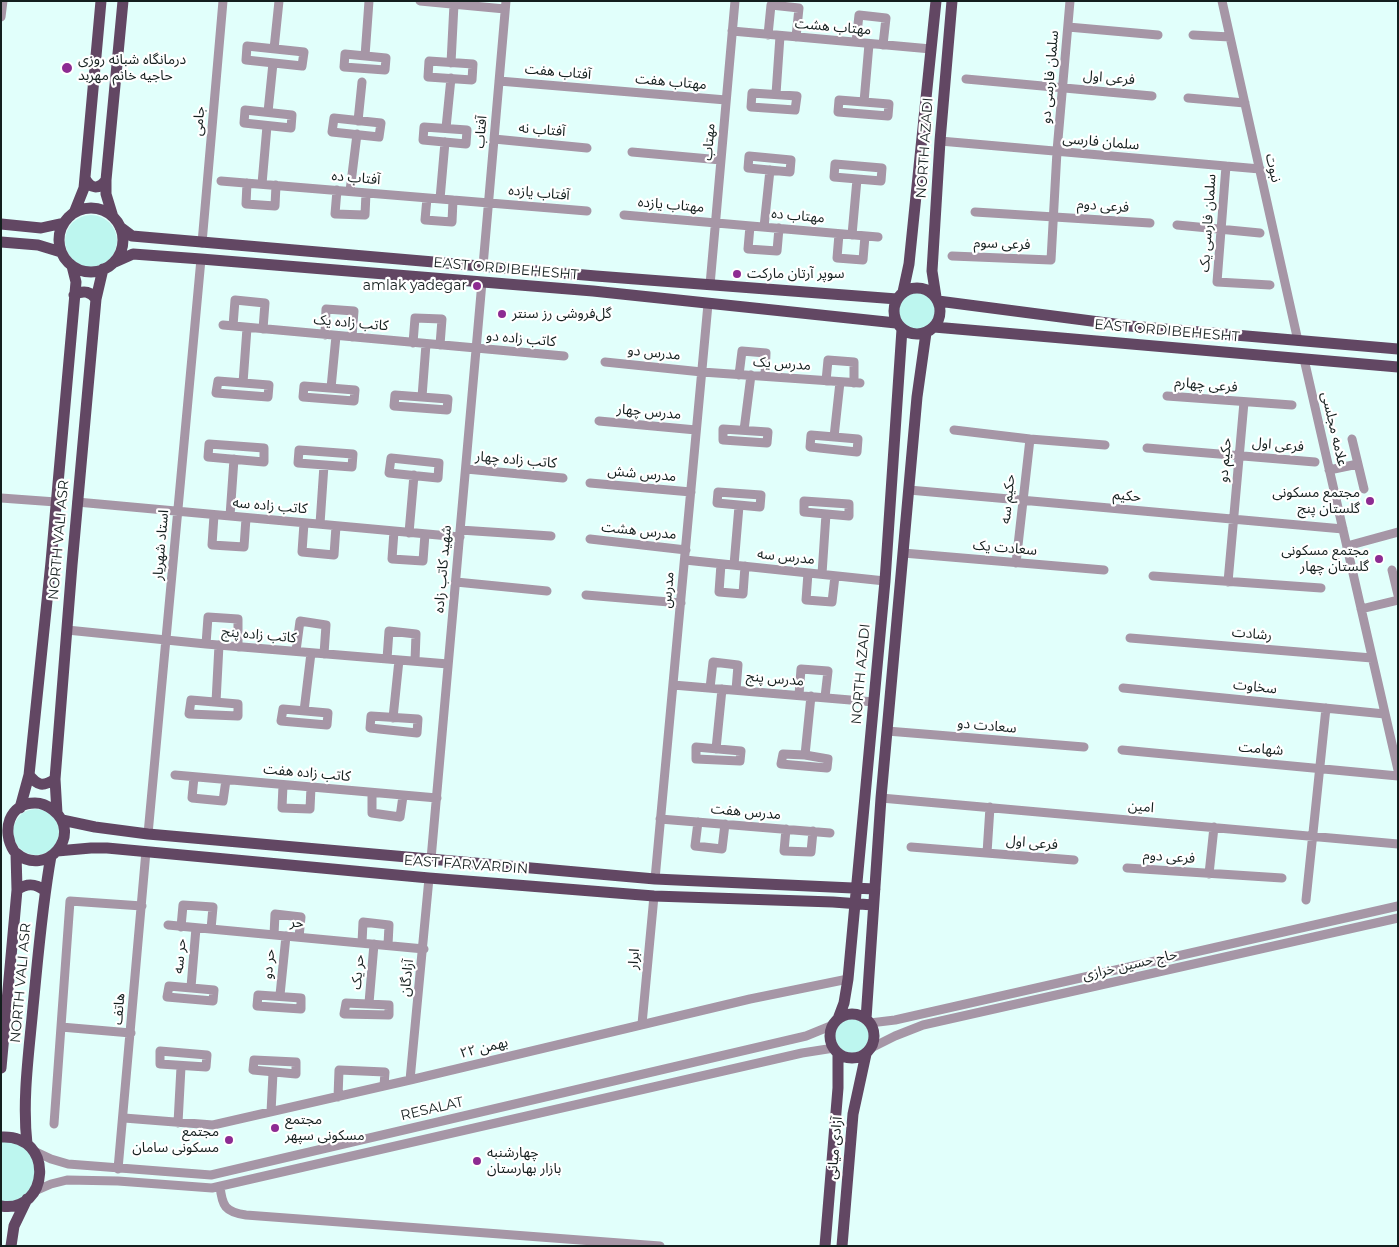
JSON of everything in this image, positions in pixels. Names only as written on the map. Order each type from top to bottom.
[{"type":"main road","points":[[74,213],[91,208],[100,209],[112,217],[120,227],[123,245],[120,254],[115,262],[103,270],[89,272],[72,266],[61,252],[59,243],[59,234],[64,223],[74,213],[84,188],[101,1]]},
{"type":"main road","points":[[112,217],[106,194],[106,180],[123,1]]},
{"type":"main road","name":"NORTH AZADI","points":[[900,295],[909,264],[936,1]]},
{"type":"main road","name":"NORTH AZADI","points":[[937,299],[932,271],[940,141],[952,1]]},
{"type":"main road","points":[[85,178],[88,184],[95,188],[102,186],[106,180]]},
{"type":"main road","points":[[1,224],[36,227],[64,223]]},
{"type":"main road","points":[[29,244],[36,241],[38,234],[36,227]]},
{"type":"main road","name":"EAST ORDIBEHESHT","points":[[120,227],[132,236],[710,285],[900,295]]},
{"type":"main road","points":[[143,255],[139,245],[146,237]]},
{"type":"main road","points":[[1,242],[38,245],[61,252]]},
{"type":"main road","name":"EAST ORDIBEHESHT","points":[[115,262],[133,254],[201,259],[580,290],[899,326]]},
{"type":"main road","name":"NORTH VALI ASR","points":[[17,811],[29,775],[76,282],[72,266]]},
{"type":"main road","name":"NORTH VALI ASR","points":[[60,817],[55,779],[96,299],[103,270]]},
{"type":"main road","points":[[580,274],[586,282],[585,286],[580,290]]},
{"type":"main road","points":[[609,293],[604,289],[603,283],[615,277]]},
{"type":"main road","points":[[868,1021],[852,1014],[843,1016],[836,1022],[831,1032],[831,1040],[836,1051],[853,1058],[868,1051],[874,1035],[868,1021],[873,905],[908,490],[917,397],[930,330],[940,315],[937,299],[931,293],[920,288],[908,290],[900,295],[894,306],[893,315],[899,326],[913,334],[930,330]]},
{"type":"main road","points":[[74,295],[86,292],[92,294],[96,299]]},
{"type":"main road","name":"EAST ORDIBEHESHT","points":[[937,299],[1130,326],[1398,349]]},
{"type":"main road","name":"NORTH AZADI","points":[[836,1022],[844,1003],[848,979],[885,581],[899,326]]},
{"type":"main road","name":"EAST ORDIBEHESHT","points":[[930,330],[1236,352],[1398,367]]},
{"type":"main road","points":[[1236,352],[1238,335]]},
{"type":"main road","points":[[29,775],[40,784],[47,784],[55,779]]},
{"type":"main road","points":[[1,847],[15,852],[27,860],[36,861],[54,854],[64,836],[60,817],[44,804],[27,804],[17,811],[9,820],[7,836],[15,852]]},
{"type":"main road","points":[[1,814],[17,811]]},
{"type":"main road","name":"EAST FARVARDIN","points":[[60,817],[95,827],[148,834],[655,879],[875,889]]},
{"type":"main road","points":[[91,848],[87,835],[95,827]]},
{"type":"main road","name":"EAST FARVARDIN","points":[[54,854],[91,848],[146,851],[429,878],[654,896],[873,905]]},
{"type":"main road","name":"NORTH VALI ASR","points":[[1,1068],[17,890],[15,852]]},
{"type":"main road","name":"NORTH VALI ASR","points":[[12,1246],[14,1226],[39,1182],[41,1171],[39,1160],[30,1147],[24,1112],[44,891],[54,854]]},
{"type":"main road","points":[[17,890],[23,885],[31,884],[38,886],[44,891]]},
{"type":"main road","name":"آزادی میانی","points":[[825,1246],[838,1088],[836,1051]]},
{"type":"main road","name":"آزادی میانی","points":[[842,1246],[853,1114],[868,1051]]},
{"type":"main road","points":[[1,1138],[16,1138],[30,1147]]},
{"type":"main road","points":[[1,1206],[17,1204],[31,1195]]},
{"type":"street","points":[[1,17],[3,1]]},
{"type":"street","name":"جامی","points":[[202,242],[223,1]]},
{"type":"street","points":[[274,49],[279,1]]},
{"type":"street","points":[[364,56],[369,1]]},
{"type":"street","points":[[420,1],[505,5]]},
{"type":"street","name":"مهتاب","points":[[710,285],[735,1]]},
{"type":"street","name":"نبوت","points":[[1222,1],[1298,341]]},
{"type":"street","name":"سلمان فارسی دو","points":[[1051,260],[1057,151],[1070,3]]},
{"type":"street","points":[[451,63],[454,4]]},
{"type":"street","name":"آفتاب","points":[[483,266],[505,5]]},
{"type":"street","points":[[768,34],[771,5],[799,8],[796,37]]},
{"type":"street","points":[[856,42],[859,15],[886,18],[883,45]]},
{"type":"street","points":[[1068,27],[1158,35]]},
{"type":"street","name":"مهتاب هشت","points":[[732,32],[931,49]]},
{"type":"street","points":[[1192,35],[1230,37]]},
{"type":"street","points":[[776,94],[780,36]]},
{"type":"street","points":[[864,102],[869,44]]},
{"type":"street","points":[[247,46],[274,49],[304,52],[302,66],[246,60],[247,46]]},
{"type":"street","points":[[429,61],[451,63],[473,64],[472,80],[428,77],[429,61]]},
{"type":"street","points":[[268,112],[272,63]]},
{"type":"street","points":[[446,128],[450,78]]},
{"type":"street","points":[[966,79],[1063,88]]},
{"type":"street","name":"آفتاب هفت","points":[[499,81],[614,91]]},
{"type":"street","points":[[358,120],[362,82]]},
{"type":"street","name":"فرعی اول","points":[[1063,88],[1152,96]]},
{"type":"street","name":"مهتاب هفت","points":[[614,91],[726,100]]},
{"type":"street","points":[[752,93],[776,94],[797,96],[796,110],[751,107],[752,93]]},
{"type":"street","points":[[1188,98],[1245,102]]},
{"type":"street","points":[[839,100],[864,102],[889,104],[888,116],[838,112],[839,100]]},
{"type":"street","points":[[245,110],[268,112],[292,115],[291,128],[244,124],[245,110]]},
{"type":"street","points":[[334,118],[358,120],[381,123],[379,136],[332,132],[334,118]]},
{"type":"street","points":[[262,184],[267,126]]},
{"type":"street","points":[[424,127],[446,128],[467,130],[466,144],[423,140],[424,127]]},
{"type":"street","points":[[350,191],[357,134]]},
{"type":"street","name":"آفتاب نه","points":[[494,139],[587,148]]},
{"type":"street","name":"سلمان فارسی","points":[[940,141],[1260,169]]},
{"type":"street","points":[[440,199],[445,142]]},
{"type":"street","points":[[632,152],[721,160]]},
{"type":"street","points":[[835,164],[882,168],[881,181],[857,179],[834,177],[835,164]]},
{"type":"street","name":"سلمان فارسی یک","points":[[1226,166],[1217,282],[1270,285]]},
{"type":"street","points":[[764,227],[770,170]]},
{"type":"street","points":[[852,235],[857,179]]},
{"type":"street","name":"آفتاب ده","points":[[221,181],[489,203]]},
{"type":"street","points":[[248,183],[246,204],[275,206],[276,185]]},
{"type":"street","points":[[337,190],[336,214],[365,216],[366,193]]},
{"type":"street","points":[[427,198],[426,220],[452,222],[453,200]]},
{"type":"street","name":"آفتاب یازده","points":[[489,203],[587,211]]},
{"type":"street","points":[[975,212],[1054,216]]},
{"type":"street","name":"مهتاب یازده","points":[[624,215],[715,223]]},
{"type":"street","name":"فرعی دوم","points":[[1054,216],[1150,223]]},
{"type":"street","name":"مهتاب ده","points":[[715,223],[878,237]]},
{"type":"street","points":[[1176,225],[1260,233]]},
{"type":"street","points":[[750,226],[748,249],[777,251],[779,228]]},
{"type":"street","points":[[839,234],[837,258],[863,260],[865,236]]},
{"type":"street","name":"فرعی سوم","points":[[952,256],[1051,260]]},
{"type":"street","name":"استاد شهریار","points":[[148,834],[201,259]]},
{"type":"street","name":"شهید کاتب زاده","points":[[431,859],[482,282]]},
{"type":"street","points":[[233,326],[235,300],[265,303],[263,329]]},
{"type":"street","name":"مدرس","points":[[655,879],[708,304]]},
{"type":"street","points":[[324,335],[326,309],[354,311],[352,337]]},
{"type":"street","points":[[413,343],[415,318],[442,319],[440,345]]},
{"type":"street","name":"کاتب زاده یک","points":[[223,325],[476,348]]},
{"type":"street","points":[[243,383],[247,328]]},
{"type":"street","points":[[331,388],[336,336]]},
{"type":"street","points":[[422,397],[426,344]]},
{"type":"street","name":"کاتب زاده دو","points":[[476,348],[564,356]]},
{"type":"street","points":[[740,374],[742,351],[766,353],[765,376]]},
{"type":"street","name":"علامه مجلسی","points":[[1304,359],[1398,769]]},
{"type":"street","name":"مدرس یک","points":[[702,372],[740,374],[826,381],[857,383],[854,362],[828,360],[826,381]]},
{"type":"street","name":"مدرس دو","points":[[605,362],[702,372]]},
{"type":"street","points":[[744,430],[751,375]]},
{"type":"street","points":[[218,381],[243,383],[269,385],[268,397],[216,393],[218,381]]},
{"type":"street","points":[[834,437],[840,382]]},
{"type":"street","points":[[304,386],[331,388],[355,390],[354,402],[303,397],[304,386]]},
{"type":"street","points":[[395,395],[422,397],[448,399],[447,410],[394,406],[395,395]]},
{"type":"street","name":"فرعی چهارم","points":[[1167,396],[1244,402]]},
{"type":"street","points":[[1244,402],[1292,405]]},
{"type":"street","name":"حکیم دو","points":[[1228,582],[1244,402]]},
{"type":"street","name":"مدرس چهار","points":[[599,421],[696,430]]},
{"type":"street","points":[[723,429],[744,430],[768,432],[767,444],[723,440],[723,429]]},
{"type":"street","points":[[954,430],[1030,439],[1106,444]]},
{"type":"street","points":[[811,436],[834,437],[858,440],[858,452],[810,446],[811,436]]},
{"type":"street","name":"حکیم سه","points":[[1016,563],[1030,439]]},
{"type":"street","points":[[1352,439],[1364,488]]},
{"type":"street","points":[[210,444],[264,448],[264,462],[234,460],[208,458],[210,444]]},
{"type":"street","points":[[1147,448],[1239,455]]},
{"type":"street","points":[[300,450],[353,454],[352,467],[324,465],[298,463],[300,450]]},
{"type":"street","name":"فرعی اول","points":[[1239,455],[1315,462]]},
{"type":"street","points":[[391,458],[440,463],[438,478],[414,475],[389,473],[391,458]]},
{"type":"street","points":[[230,516],[234,460]]},
{"type":"street","points":[[1329,470],[1358,464]]},
{"type":"street","points":[[320,524],[324,465]]},
{"type":"street","name":"کاتب زاده چهار","points":[[466,469],[564,478]]},
{"type":"street","points":[[409,533],[414,475]]},
{"type":"street","name":"مدرس شش","points":[[590,483],[691,492]]},
{"type":"street","name":"حکیم","points":[[908,490],[1343,529]]},
{"type":"street","points":[[1,498],[56,502]]},
{"type":"street","points":[[804,501],[850,504],[849,516],[826,514],[804,512],[804,501]]},
{"type":"street","name":"کاتب زاده سه","points":[[78,502],[409,533],[551,536]]},
{"type":"street","points":[[734,565],[739,506]]},
{"type":"street","points":[[822,574],[826,514]]},
{"type":"street","points":[[214,515],[212,545],[244,547],[246,518]]},
{"type":"street","points":[[304,523],[302,552],[334,555],[336,526]]},
{"type":"street","points":[[394,531],[392,559],[423,561],[424,534]]},
{"type":"street","points":[[1347,546],[1398,532]]},
{"type":"street","name":"مدرس هشت","points":[[590,539],[686,550]]},
{"type":"street","name":"سعادت یک","points":[[903,553],[1104,570]]},
{"type":"street","name":"مدرس سه","points":[[685,560],[885,581]]},
{"type":"street","points":[[721,564],[719,592],[744,594],[746,566]]},
{"type":"street","points":[[1392,570],[1398,595]]},
{"type":"street","points":[[808,573],[806,600],[832,602],[835,576]]},
{"type":"street","points":[[1153,576],[1321,588]]},
{"type":"street","points":[[456,582],[547,591]]},
{"type":"street","points":[[586,595],[681,604]]},
{"type":"street","points":[[1361,609],[1398,600]]},
{"type":"street","points":[[206,644],[208,617],[238,619],[238,647]]},
{"type":"street","points":[[296,651],[300,622],[326,624],[324,654]]},
{"type":"street","name":"کاتب زاده پنج","points":[[67,630],[238,647],[448,664]]},
{"type":"street","points":[[387,659],[389,631],[416,634],[415,661]]},
{"type":"street","name":"رشادت","points":[[1130,638],[1372,658]]},
{"type":"street","points":[[216,702],[219,645]]},
{"type":"street","points":[[304,711],[311,652]]},
{"type":"street","points":[[394,718],[399,660]]},
{"type":"street","points":[[710,688],[713,662],[738,665],[736,690]]},
{"type":"street","points":[[799,695],[801,669],[828,671],[825,697]]},
{"type":"street","name":"مدرس پنج","points":[[673,685],[874,702]]},
{"type":"street","name":"سخاوت","points":[[1123,688],[1385,714]]},
{"type":"street","points":[[716,749],[722,689]]},
{"type":"street","points":[[805,755],[811,696]]},
{"type":"street","points":[[190,700],[216,702],[238,704],[238,716],[189,714],[190,700]]},
{"type":"street","points":[[1306,900],[1326,708]]},
{"type":"street","points":[[283,709],[304,711],[328,713],[327,725],[281,721],[283,709]]},
{"type":"street","points":[[371,716],[394,718],[418,719],[417,733],[370,728],[371,716]]},
{"type":"street","name":"سعادت دو","points":[[887,731],[1084,748]]},
{"type":"street","points":[[696,747],[716,749],[741,751],[740,762],[696,759],[696,747]]},
{"type":"street","name":"شهامت","points":[[1122,750],[1398,776]]},
{"type":"street","points":[[782,754],[805,755],[828,759],[827,768],[782,764],[782,754]]},
{"type":"street","name":"کاتب زاده هفت","points":[[175,775],[436,798]]},
{"type":"street","points":[[194,777],[192,798],[223,801],[226,780]]},
{"type":"street","points":[[283,785],[282,808],[310,809],[311,788]]},
{"type":"street","points":[[372,793],[372,814],[400,817],[403,796]]},
{"type":"street","name":"امین","points":[[881,798],[1398,844]]},
{"type":"street","points":[[911,847],[987,853],[990,807]]},
{"type":"street","name":"مدرس هفت","points":[[660,819],[830,833]]},
{"type":"street","points":[[698,822],[694,846],[722,848],[725,824]]},
{"type":"street","points":[[1214,827],[1209,874],[1282,878]]},
{"type":"street","points":[[786,829],[784,851],[811,852],[813,831]]},
{"type":"street","name":"هاتف","points":[[118,1169],[124,1118],[146,851]]},
{"type":"street","name":"فرعی اول","points":[[987,853],[1074,860]]},
{"type":"street","name":"فرعی دوم","points":[[1127,868],[1209,874]]},
{"type":"street","name":"آزادگان","points":[[410,1080],[424,949],[429,878]]},
{"type":"street","name":"ابرار","points":[[642,1024],[654,896]]},
{"type":"street","points":[[54,1124],[70,901],[142,906]]},
{"type":"street","points":[[181,927],[183,905],[213,907],[211,929]]},
{"type":"street","name":"حاج حسین خرازی","points":[[868,1021],[895,1020],[1398,906]]},
{"type":"street","points":[[274,935],[275,914],[301,917],[299,937]]},
{"type":"street","name":"حاج حسین خرازی","points":[[868,1051],[895,1036],[923,1025],[1398,918]]},
{"type":"street","points":[[362,943],[363,922],[390,924],[388,945]]},
{"type":"street","name":"حر","points":[[168,925],[424,949]]},
{"type":"street","name":"حر سه","points":[[191,987],[196,928]]},
{"type":"street","name":"حر دو","points":[[280,995],[286,936]]},
{"type":"street","name":"حر یک","points":[[369,1004],[374,944]]},
{"type":"street","name":"۲۲ بهمن","points":[[124,1118],[213,1125],[410,1080],[750,998],[848,979]]},
{"type":"street","points":[[169,986],[191,987],[214,990],[213,1001],[167,997],[169,986]]},
{"type":"street","points":[[346,1002],[369,1004],[389,1005],[389,1015],[344,1014],[346,1002]]},
{"type":"street","name":"RESALAT","points":[[30,1147],[51,1159],[68,1164],[210,1175],[806,1036],[836,1022]]},
{"type":"street","points":[[61,1027],[131,1033]]},
{"type":"street","points":[[160,1051],[207,1055],[206,1067],[180,1067],[160,1064],[160,1051]]},
{"type":"street","name":"RESALAT","points":[[31,1195],[67,1180],[118,1181],[212,1188],[802,1053],[836,1051]]},
{"type":"street","points":[[178,1123],[180,1067]]},
{"type":"street","points":[[338,1097],[339,1070],[385,1072],[384,1086]]},
{"type":"street","points":[[270,1112],[273,1073]]},
{"type":"street","points":[[220,1186],[221,1200],[226,1208],[236,1214],[660,1246]]},
{"type":"shaded area","points":[[91,215],[101,217],[109,223],[115,231],[117,241],[115,251],[109,259],[101,265],[91,267],[81,265],[73,259],[67,251],[65,241],[67,231],[73,223],[81,217]]},
{"type":"shaded area","points":[[917,292],[924,293],[930,298],[935,304],[935,318],[930,324],[924,329],[917,330],[910,329],[904,324],[899,318],[898,311],[899,304],[904,298],[910,293]]},
{"type":"shaded area","points":[[36,809],[49,813],[55,819],[59,832],[55,845],[49,851],[36,855],[23,851],[17,845],[13,832],[17,819],[23,813]]},
{"type":"shaded area","points":[[852,1019],[864,1024],[869,1036],[864,1048],[852,1053],[840,1048],[835,1036],[840,1024]]},
{"type":"shaded area","points":[[1,1141],[11,1141],[29,1151],[37,1169],[32,1189],[17,1201],[1,1203]]},
{"type":"place","name":"درمانگاه شبانه‌ روزی حاجیه‌ خانم مهربد","points":[[67,68]]},
{"type":"place","name":"سوپر آرتان مارکت","points":[[737,274]]},
{"type":"place","name":"amlak yadegar","points":[[477,286]]},
{"type":"place","name":"گل‌فروشی رز سنتر","points":[[502,314]]},
{"type":"place","name":"مجتمع مسکونی گلستان پنج","points":[[1370,501]]},
{"type":"place","name":"مجتمع مسکونی گلستان چهار","points":[[1379,559]]},
{"type":"place","name":"مجتمع مسکونی سپهر","points":[[275,1128]]},
{"type":"place","name":"مجتمع مسکونی سامان","points":[[229,1140]]},
{"type":"place","name":"چهارشنبه بازار بهارستان","points":[[477,1161]]}]
